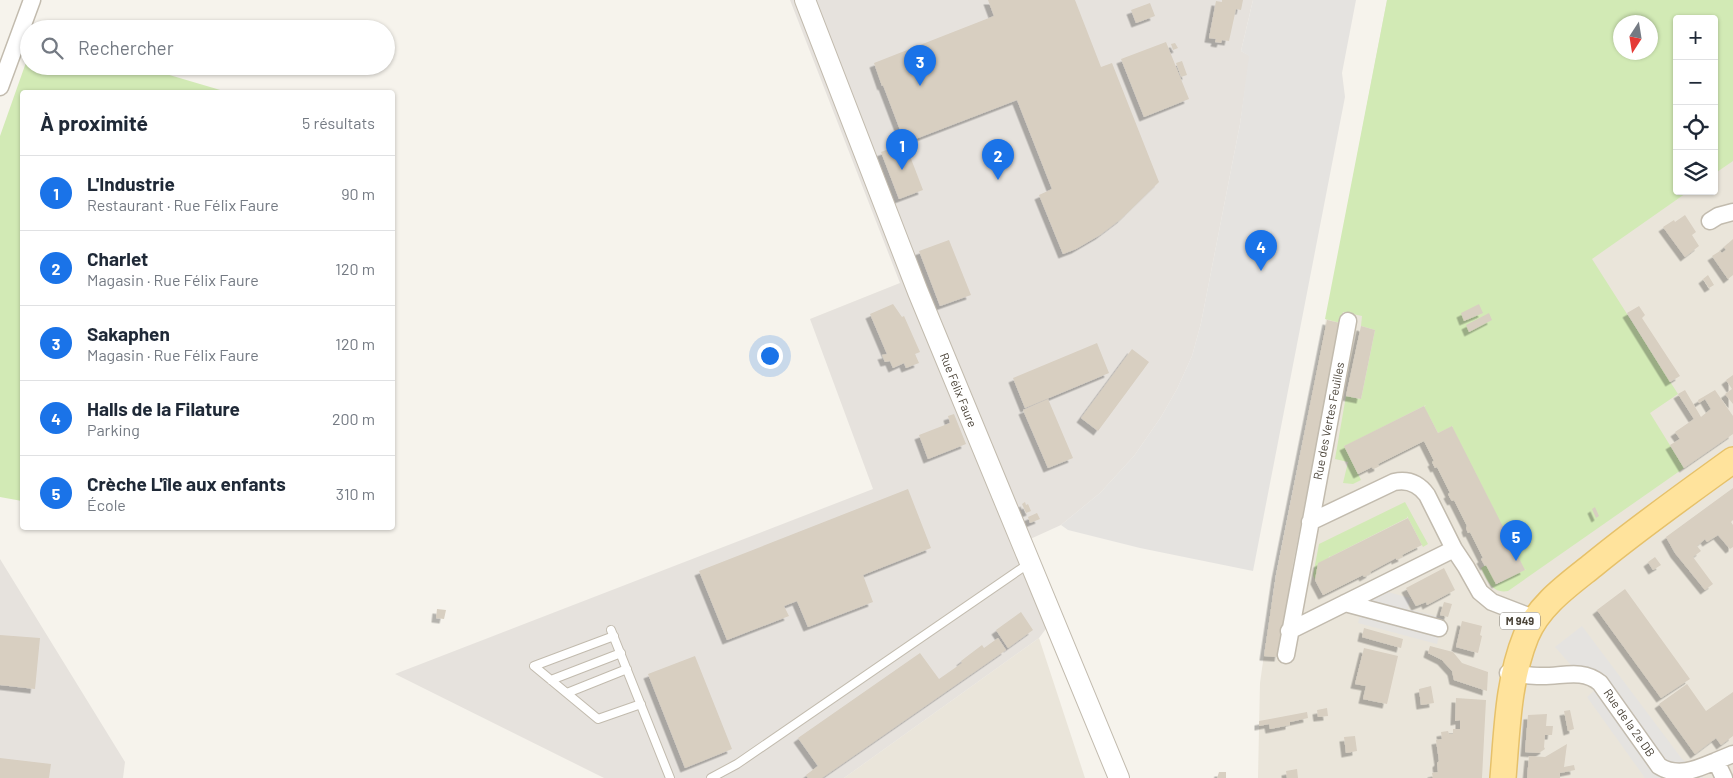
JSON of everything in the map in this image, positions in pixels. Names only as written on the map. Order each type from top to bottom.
[{"type":"main road","name":"M 949","points":[[1503,778],[1512,673],[1530,616],[1622,541],[1733,460]]},
{"type":"street","points":[[25,20],[32,0]]},
{"type":"street","name":"Rue Félix Faure","points":[[805,0],[918,292],[1119,778]]},
{"type":"street","points":[[0,87],[20,33]]},
{"type":"street","points":[[1710,221],[1718,216],[1733,212]]},
{"type":"street","name":"Rue des Vertes Feuilles","points":[[1286,655],[1348,321]]},
{"type":"street","points":[[1310,522],[1394,482],[1408,482],[1422,488],[1427,495],[1454,549],[1485,598],[1503,607],[1530,616]]},
{"type":"street","points":[[1289,631],[1454,549]]},
{"type":"street","points":[[1345,603],[1439,628]]},
{"type":"street","name":"Rue de la 2e DB","points":[[1512,673],[1541,677],[1583,674],[1596,679],[1659,766],[1665,770],[1684,773],[1733,754]]},
{"type":"street","points":[[1716,761],[1724,778]]},
{"type":"lane","points":[[711,778],[737,764],[1030,563]]},
{"type":"lane","points":[[641,704],[598,719],[534,666],[613,633],[621,654],[641,704],[670,778]]},
{"type":"lane","points":[[551,680],[621,654]]},
{"type":"lane","points":[[567,693],[627,669]]},
{"type":"shaded area","points":[[790,0],[1253,0],[1241,51],[1250,56],[1240,124],[1201,323],[1192,356],[1177,389],[1161,417],[1134,456],[1100,493],[1061,525],[1015,546],[1048,626],[1039,638],[844,778],[604,778],[395,674],[873,489],[810,319],[900,283]]},
{"type":"shaded area","points":[[1253,0],[1356,0],[1342,73],[1345,97],[1253,571],[1140,548],[1068,530],[1061,525],[1100,493],[1134,456],[1161,417],[1177,389],[1192,356],[1201,323],[1240,124],[1249,56],[1241,51]]},
{"type":"shaded area","points":[[1387,0],[1733,0],[1733,778],[1258,778],[1260,683],[1270,612]]},
{"type":"shaded area","points":[[0,559],[125,762],[123,778],[0,778]]},
{"type":"shaded area","points":[[1384,591],[1410,598],[1408,609],[1443,618],[1437,644],[1358,623],[1363,604]]},
{"type":"shaded area","points":[[1582,626],[1682,759],[1702,774],[1703,778],[1645,778],[1587,697],[1594,691],[1555,647]]},
{"type":"shaded area","points":[[1039,638],[1085,778],[844,778]]},
{"type":"green space","points":[[1387,0],[1733,0],[1733,161],[1718,171],[1718,15],[1673,15],[1673,195],[1683,195],[1592,259],[1678,394],[1650,413],[1684,468],[1508,591],[1498,590],[1491,585],[1481,568],[1486,565],[1496,583],[1495,585],[1526,569],[1524,569],[1453,426],[1438,433],[1424,407],[1426,405],[1344,445],[1361,480],[1353,484],[1343,483],[1348,462],[1335,459],[1346,396],[1361,399],[1375,330],[1361,326],[1362,316],[1343,312],[1340,323],[1325,319]]},
{"type":"green space","points":[[22,75],[169,75],[220,90],[20,90],[20,501],[0,497],[0,136]]},
{"type":"green space","points":[[1405,502],[1428,544],[1423,547],[1407,516],[1407,518],[1329,556],[1315,580],[1313,575],[1319,544]]},
{"type":"building","points":[[988,0],[1075,0],[1101,67],[1112,63],[1159,182],[1121,219],[1100,235],[1063,254],[1039,195],[1052,189],[1017,100],[905,143],[874,63],[994,16]]},
{"type":"building","points":[[1222,0],[1243,0],[1241,10],[1236,9],[1229,41],[1222,40],[1221,43],[1215,42],[1216,39],[1209,38],[1216,1],[1222,2]]},
{"type":"building","points":[[1150,3],[1155,16],[1136,23],[1131,10]]},
{"type":"building","points":[[1166,42],[1189,99],[1144,117],[1121,59]]},
{"type":"building","points":[[1175,43],[1178,48],[1173,50],[1171,44]]},
{"type":"building","points":[[1182,61],[1187,75],[1181,77],[1176,63]]},
{"type":"building","points":[[905,143],[923,190],[899,199],[881,152]]},
{"type":"building","points":[[1685,215],[1696,232],[1692,235],[1699,246],[1685,257],[1663,227]]},
{"type":"building","points":[[1733,239],[1733,275],[1728,279],[1712,256],[1726,250],[1724,247]]},
{"type":"building","points":[[949,240],[971,295],[940,306],[919,251]]},
{"type":"building","points":[[1708,275],[1714,285],[1709,288],[1703,279]]},
{"type":"building","points":[[893,304],[902,317],[904,316],[920,352],[915,354],[919,363],[906,368],[904,363],[893,368],[890,361],[885,362],[882,355],[887,354],[870,314]]},
{"type":"building","points":[[1479,304],[1483,313],[1464,321],[1461,313]]},
{"type":"building","points":[[1639,306],[1645,315],[1642,318],[1680,376],[1670,382],[1627,313]]},
{"type":"building","points":[[1489,313],[1492,320],[1469,332],[1466,325]]},
{"type":"building","points":[[1327,320],[1340,323],[1293,564],[1279,657],[1264,656],[1276,575]]},
{"type":"building","points":[[1361,326],[1375,330],[1361,399],[1346,396]]},
{"type":"building","points":[[1097,343],[1109,373],[1025,408],[1013,378]]},
{"type":"building","points":[[1132,349],[1149,362],[1098,431],[1081,418]]},
{"type":"building","points":[[1733,375],[1733,404],[1725,394],[1732,389],[1726,380]]},
{"type":"building","points":[[1685,390],[1701,417],[1711,409],[1705,399],[1699,403],[1698,400],[1715,390],[1733,416],[1733,434],[1684,468],[1670,445],[1680,439],[1675,432],[1694,419],[1678,394]]},
{"type":"building","points":[[1048,399],[1073,458],[1048,468],[1023,410]]},
{"type":"building","points":[[1424,406],[1438,433],[1452,426],[1525,570],[1496,584],[1481,559],[1483,558],[1470,532],[1468,533],[1467,526],[1454,500],[1452,501],[1450,498],[1448,494],[1450,493],[1437,467],[1435,468],[1432,462],[1434,461],[1424,441],[1378,464],[1378,467],[1373,469],[1372,467],[1358,474],[1344,446]]},
{"type":"building","points":[[954,414],[966,444],[928,459],[919,435],[950,423],[948,416]]},
{"type":"building","points":[[1733,488],[1733,520],[1731,522],[1733,525],[1733,547],[1730,549],[1718,535],[1707,542],[1705,539],[1697,546],[1701,551],[1693,557],[1713,584],[1705,590],[1675,553],[1666,537]]},
{"type":"building","points":[[908,489],[931,548],[863,575],[873,602],[808,627],[797,601],[784,606],[789,616],[727,640],[699,571]]},
{"type":"building","points":[[1025,502],[1031,511],[1026,513],[1022,504]]},
{"type":"building","points":[[1595,507],[1599,516],[1596,518],[1592,509]]},
{"type":"building","points":[[1037,513],[1040,519],[1030,523],[1028,517]]},
{"type":"building","points":[[1408,518],[1422,545],[1364,577],[1363,575],[1323,595],[1315,580],[1318,563]]},
{"type":"building","points":[[1655,557],[1661,565],[1653,570],[1648,562]]},
{"type":"building","points":[[1444,568],[1455,590],[1427,605],[1426,602],[1416,606],[1406,588]]},
{"type":"building","points":[[1625,589],[1690,679],[1661,698],[1597,610]]},
{"type":"building","points":[[1444,602],[1452,604],[1448,617],[1440,615]]},
{"type":"building","points":[[437,609],[446,610],[444,619],[436,618]]},
{"type":"building","points":[[1021,612],[1033,630],[1008,648],[996,630]]},
{"type":"building","points":[[1462,621],[1482,626],[1478,653],[1456,647]]},
{"type":"building","points":[[1364,628],[1403,639],[1401,648],[1362,637]]},
{"type":"building","points":[[0,635],[40,638],[35,689],[0,685]]},
{"type":"building","points":[[998,638],[1006,650],[822,778],[808,778],[806,775],[818,766],[798,738],[920,653],[939,679],[962,663],[961,661],[982,645],[984,648]]},
{"type":"building","points":[[1430,646],[1453,652],[1462,663],[1488,672],[1487,691],[1454,680],[1452,671],[1442,660],[1428,653]]},
{"type":"building","points":[[1364,648],[1398,656],[1387,704],[1363,699],[1366,686],[1355,684]]},
{"type":"building","points":[[695,656],[732,749],[685,768],[648,674]]},
{"type":"building","points":[[1687,684],[1706,711],[1733,692],[1733,736],[1721,745],[1716,738],[1695,754],[1659,704]]},
{"type":"building","points":[[1431,686],[1434,703],[1421,705],[1419,689]]},
{"type":"building","points":[[1456,698],[1486,700],[1482,778],[1433,778],[1432,773],[1438,772],[1437,763],[1439,761],[1436,740],[1442,739],[1441,732],[1448,731],[1449,734],[1453,734],[1453,729],[1460,729],[1460,720],[1455,721]]},
{"type":"building","points":[[1327,708],[1328,716],[1318,717],[1317,710]]},
{"type":"building","points":[[1570,710],[1574,729],[1568,731],[1564,711]]},
{"type":"building","points":[[1307,712],[1308,718],[1290,722],[1290,725],[1270,729],[1269,724],[1259,726],[1259,721]]},
{"type":"building","points":[[1547,714],[1546,726],[1553,726],[1552,735],[1545,735],[1545,749],[1539,753],[1525,752],[1528,715]]},
{"type":"building","points":[[1355,736],[1357,751],[1346,753],[1344,737]]},
{"type":"building","points":[[1567,744],[1564,767],[1574,765],[1575,770],[1560,773],[1560,778],[1527,778],[1529,756],[1545,757]]},
{"type":"building","points":[[0,758],[51,764],[49,778],[0,778]]},
{"type":"building","points":[[1297,769],[1298,778],[1287,778],[1286,771]]},
{"type":"building","points":[[1219,772],[1226,772],[1226,778],[1217,778]]},
{"type":"place","name":"Sakaphen","points":[[920,86]]},
{"type":"place","name":"L'Industrie","points":[[902,170]]},
{"type":"place","name":"Charlet","points":[[998,180]]},
{"type":"place","name":"Halls de la Filature","points":[[1261,271]]},
{"type":"place","name":"Crèche L'île aux enfants","points":[[1516,561]]}]
